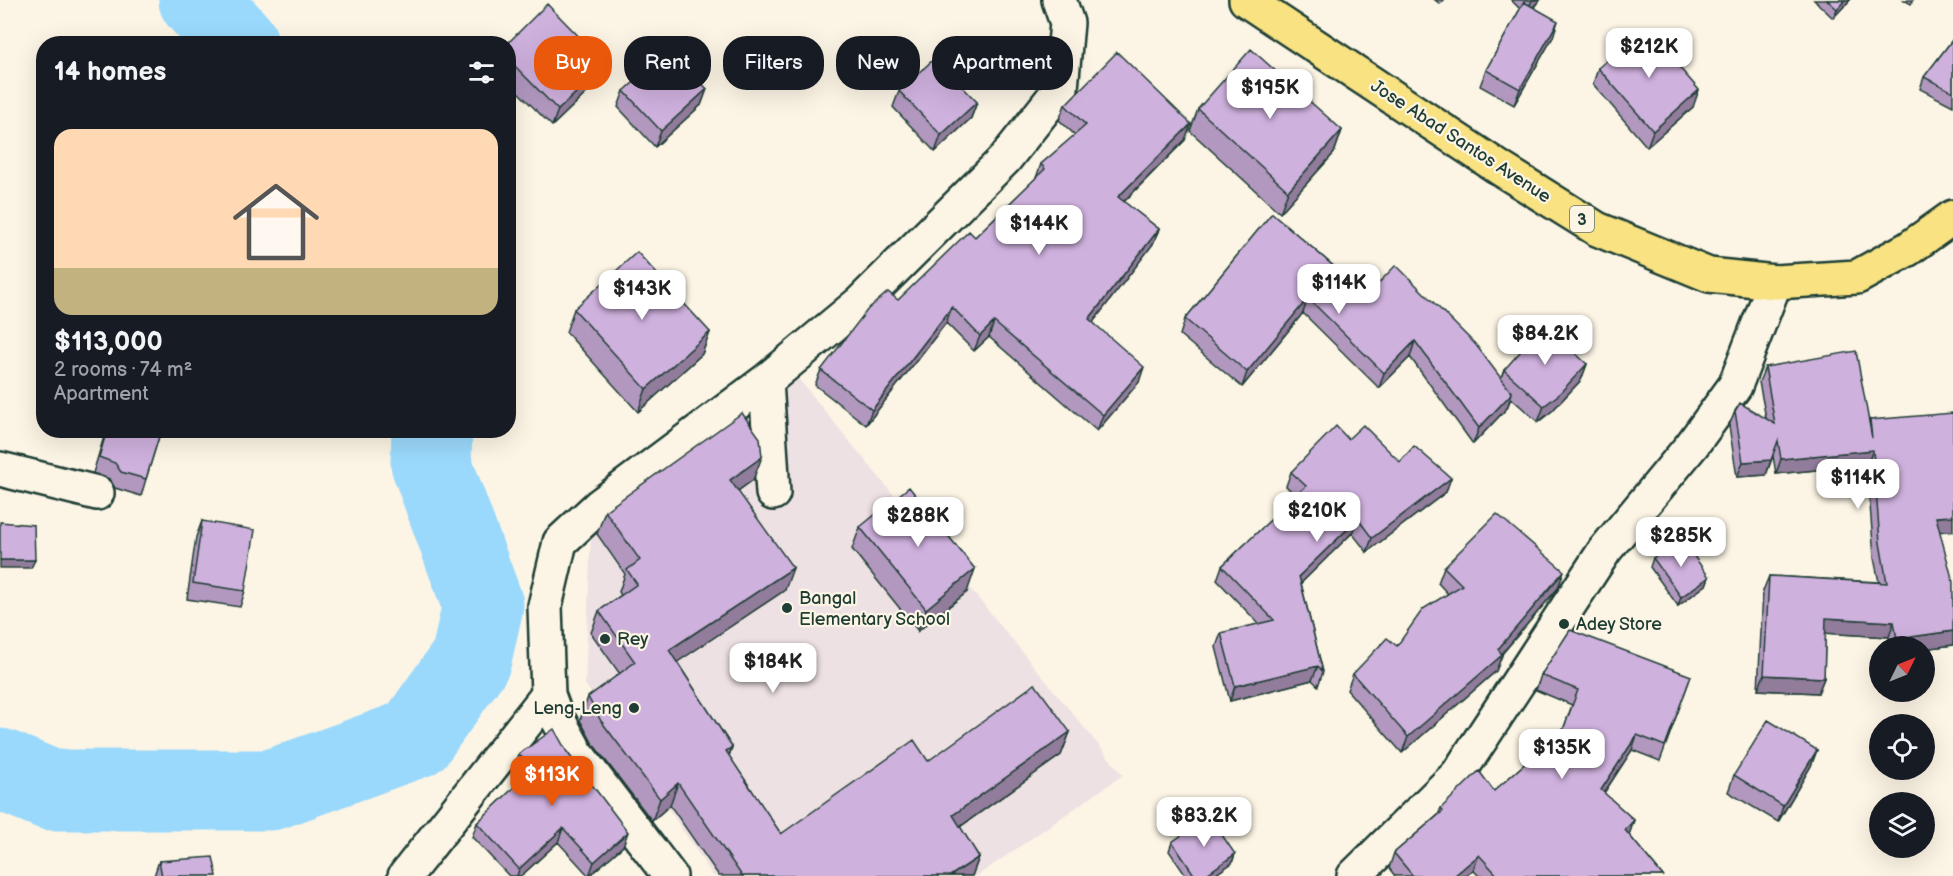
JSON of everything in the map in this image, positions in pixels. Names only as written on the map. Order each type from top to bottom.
[{"type":"highway","name":"Jose Abad Santos Avenue","points":[[1246,0],[1501,169],[1598,229],[1709,276],[1775,282],[1857,276],[1908,249],[1953,217]]},
{"type":"street","points":[[670,876],[577,754],[555,714],[548,695],[545,606],[560,542],[599,506],[766,381],[861,303],[1005,159],[1060,87],[1067,23],[1059,0]]},
{"type":"street","points":[[1354,876],[1458,774],[1605,550],[1692,445],[1735,386],[1775,282]]},
{"type":"street","points":[[766,381],[773,493]]},
{"type":"street","points":[[0,469],[97,493]]},
{"type":"street","points":[[405,876],[548,695]]},
{"type":"shaded area","name":"Bangal Elementary School","points":[[797,377],[1123,775],[977,876],[713,876],[585,684],[591,531]]},
{"type":"building","points":[[1827,0],[1845,0],[1837,9]]},
{"type":"building","points":[[1524,2],[1558,21],[1520,89],[1486,70]]},
{"type":"building","points":[[547,4],[578,36],[534,36],[534,86],[516,67],[516,36]]},
{"type":"building","points":[[1645,28],[1699,90],[1653,131],[1598,68]]},
{"type":"building","points":[[1953,39],[1953,92],[1924,77]]},
{"type":"building","points":[[1251,49],[1342,130],[1288,191],[1198,109]]},
{"type":"building","points":[[1117,52],[1191,124],[1118,197],[1159,229],[1089,319],[1144,367],[1103,415],[994,322],[980,336],[952,307],[872,410],[821,370],[868,309],[888,292],[898,300],[969,231],[975,237],[1045,169],[1041,164],[1086,125],[1065,105]]},
{"type":"building","points":[[932,61],[932,90],[966,90],[977,102],[941,135],[899,91],[920,90],[920,72]]},
{"type":"building","points":[[538,90],[579,90],[558,110]]},
{"type":"building","points":[[625,90],[706,90],[661,131]]},
{"type":"building","points":[[1272,213],[1367,295],[1396,265],[1476,345],[1512,393],[1479,428],[1415,341],[1384,373],[1308,298],[1247,372],[1185,319]]},
{"type":"building","points":[[637,252],[710,332],[646,389],[574,309]]},
{"type":"building","points":[[1544,325],[1587,364],[1558,395],[1544,406],[1504,370]]},
{"type":"building","points":[[1856,351],[1872,438],[1870,420],[1953,413],[1953,516],[1936,517],[1953,582],[1953,631],[1918,636],[1896,636],[1894,622],[1826,618],[1824,678],[1764,675],[1769,576],[1887,583],[1880,543],[1873,450],[1781,459],[1778,441],[1771,460],[1743,462],[1735,411],[1740,403],[1775,424],[1765,367]]},
{"type":"building","points":[[742,413],[760,438],[762,457],[730,480],[793,568],[669,650],[732,747],[726,751],[781,834],[914,740],[928,761],[1035,684],[1070,732],[953,815],[979,857],[950,876],[742,876],[678,783],[660,799],[601,721],[588,697],[635,662],[599,611],[637,584],[627,570],[640,560],[605,511]]},
{"type":"building","points":[[1363,425],[1400,462],[1414,446],[1451,478],[1372,538],[1358,519],[1299,576],[1323,672],[1318,666],[1235,686],[1221,633],[1274,620],[1222,566],[1306,486],[1291,472],[1336,426],[1348,439]]},
{"type":"building","points":[[105,438],[159,438],[146,479],[121,472],[115,463],[99,457]]},
{"type":"building","points":[[909,487],[975,569],[926,609],[860,527]]},
{"type":"building","points":[[1497,514],[1564,571],[1498,649],[1502,655],[1408,737],[1353,674],[1387,638],[1397,646],[1423,609],[1462,585],[1444,567]]},
{"type":"building","points":[[202,521],[255,530],[245,591],[193,583]]},
{"type":"building","points":[[0,522],[34,525],[35,560],[0,560]]},
{"type":"building","points":[[1681,538],[1709,577],[1681,597],[1653,558]]},
{"type":"building","points":[[1570,630],[1691,676],[1665,746],[1637,735],[1601,790],[1634,820],[1625,830],[1663,876],[1498,876],[1479,855],[1454,876],[1413,876],[1394,853],[1443,811],[1441,808],[1479,771],[1494,791],[1563,730],[1578,690],[1541,675]]},
{"type":"building","points":[[1768,720],[1817,750],[1783,806],[1734,775]]},
{"type":"building","points":[[554,729],[567,752],[628,832],[594,862],[563,828],[519,869],[477,823],[532,770],[519,754]]},
{"type":"building","points":[[1209,816],[1235,854],[1204,876],[1195,876],[1172,842]]},
{"type":"building","points":[[213,857],[217,876],[162,876],[159,861]]},
{"type":"waterway","points":[[199,0],[231,36]]},
{"type":"waterway","points":[[0,769],[51,790],[271,790],[415,738],[471,659],[483,605],[431,463],[432,438]]},
{"type":"place","name":"Bangal Elementary School","points":[[787,608]]},
{"type":"place","name":"Adey Store","points":[[1564,624]]},
{"type":"place","name":"Rey","points":[[605,639]]},
{"type":"place","name":"Leng-Leng","points":[[634,708]]}]
